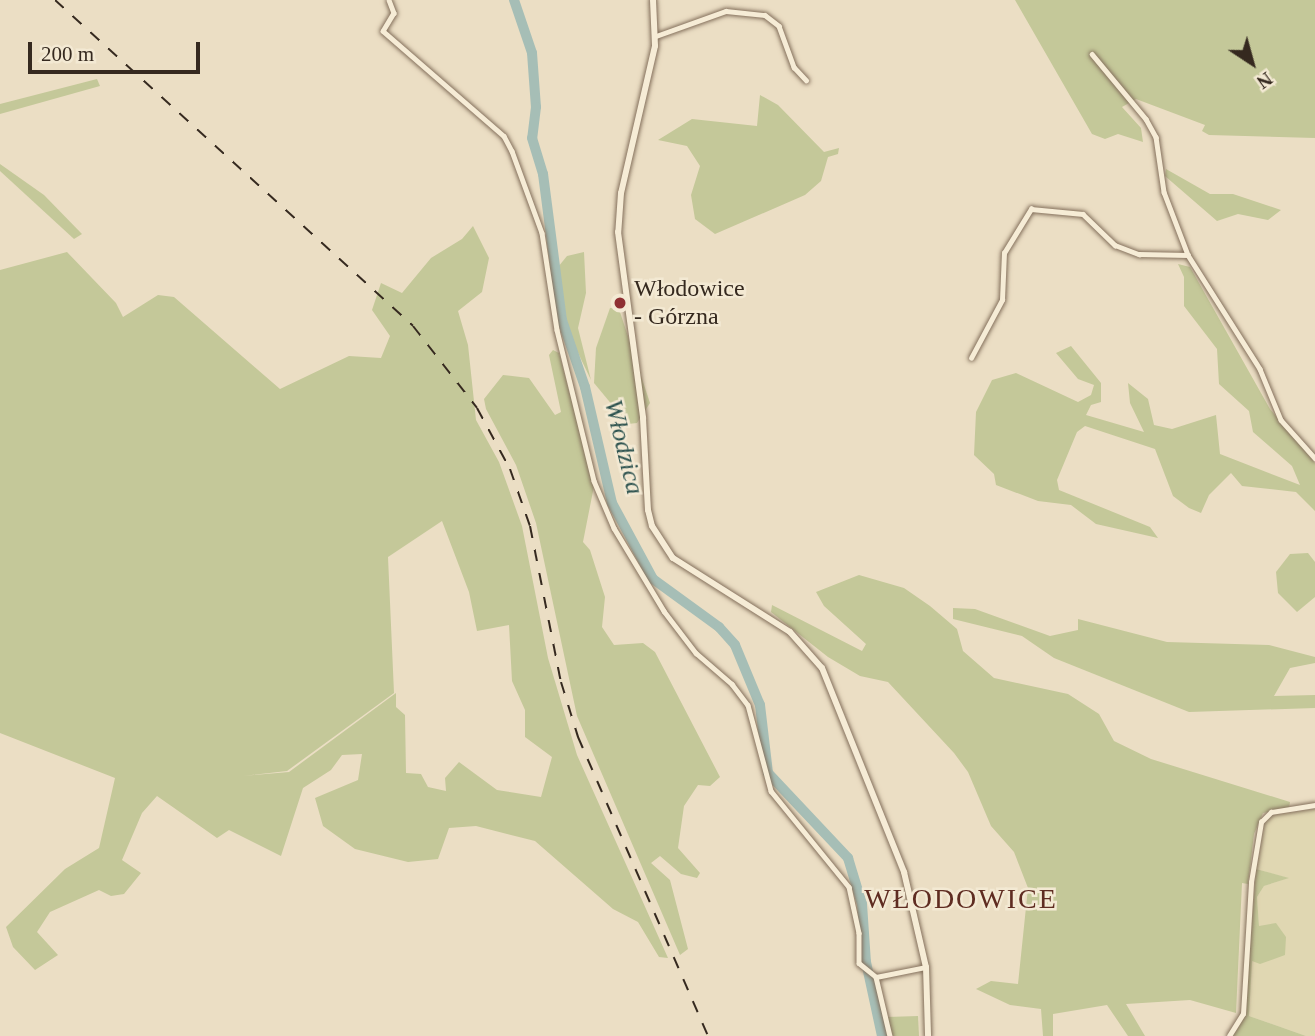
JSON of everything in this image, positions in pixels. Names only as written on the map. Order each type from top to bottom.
[{"type":"street","points":[[389,0],[394,13],[383,30],[509,143],[542,233],[557,330],[605,509],[659,604],[696,653],[732,684],[748,705],[771,790],[849,887],[862,966],[874,975],[890,1036]]},
{"type":"street","points":[[653,0],[656,36],[621,192],[618,232],[643,418],[645,494],[652,526],[673,558],[790,632],[822,668],[901,862],[926,967],[928,1036]]},
{"type":"street","points":[[656,36],[726,12],[765,15],[779,26],[794,68],[806,80]]},
{"type":"street","points":[[1092,54],[1156,137],[1164,192],[1188,255],[1260,369],[1281,420],[1315,458]]},
{"type":"street","points":[[971,358],[1002,300],[1004,253],[1031,209],[1083,214],[1115,245],[1139,254],[1188,255]]},
{"type":"street","points":[[1229,1036],[1243,1014],[1251,882],[1261,822],[1271,812],[1315,805]]},
{"type":"street","points":[[874,975],[926,967]]},
{"type":"shaded area","points":[[1315,809],[1315,1036],[1306,1036],[1249,1016],[1251,961],[1259,926],[1257,897],[1264,886],[1288,878],[1256,869],[1265,822],[1270,815]]},
{"type":"green space","points":[[1015,0],[1315,0],[1315,138],[1209,135],[1202,131],[1205,125],[1136,99],[1122,107],[1141,128],[1143,142],[1118,134],[1105,139],[1092,134]]},
{"type":"green space","points":[[97,79],[100,86],[0,114],[0,104]]},
{"type":"green space","points":[[760,95],[778,105],[824,152],[839,148],[838,154],[828,157],[821,181],[805,195],[715,234],[695,219],[691,195],[700,166],[687,146],[658,140],[692,119],[757,126]]},
{"type":"green space","points":[[0,164],[44,195],[82,234],[74,239],[0,171]]},
{"type":"green space","points":[[1166,169],[1210,194],[1233,194],[1281,210],[1268,220],[1238,214],[1217,221],[1165,176]]},
{"type":"green space","points":[[473,226],[489,258],[482,292],[458,311],[468,345],[476,420],[499,462],[522,526],[548,658],[577,755],[668,958],[659,957],[638,922],[613,909],[535,841],[476,826],[449,828],[438,859],[408,862],[355,849],[323,826],[315,798],[358,780],[362,754],[342,755],[331,770],[303,788],[281,856],[229,830],[217,838],[157,796],[142,813],[122,860],[141,873],[124,894],[111,896],[99,890],[50,912],[37,932],[58,955],[35,970],[13,947],[6,927],[65,869],[99,848],[115,778],[0,733],[0,270],[67,252],[116,303],[123,317],[158,295],[174,297],[280,389],[349,356],[381,358],[390,336],[372,310],[381,283],[402,293],[431,258],[462,239]],"holes":[[[442,521],[469,592],[477,631],[509,625],[512,681],[525,710],[525,737],[552,757],[541,797],[497,790],[459,762],[445,778],[446,791],[428,787],[421,774],[406,773],[405,715],[396,707],[396,693],[289,772],[243,776],[287,771],[394,693],[388,557]]]},
{"type":"green space","points":[[584,252],[586,293],[578,328],[591,380],[558,311],[554,272],[567,256]]},
{"type":"green space","points":[[1178,264],[1190,267],[1270,409],[1315,463],[1315,511],[1296,492],[1242,486],[1231,473],[1209,495],[1201,513],[1173,496],[1155,449],[1085,426],[1077,432],[1057,480],[1059,490],[1150,527],[1158,538],[1096,524],[1071,505],[1038,501],[996,485],[994,474],[974,455],[976,412],[992,380],[1016,373],[1078,402],[1091,395],[1094,385],[1078,379],[1056,353],[1071,346],[1101,383],[1101,402],[1091,405],[1086,415],[1144,432],[1130,403],[1128,383],[1148,399],[1154,425],[1172,429],[1216,415],[1220,454],[1300,485],[1292,466],[1253,432],[1249,411],[1219,384],[1217,349],[1184,306],[1184,277]]},
{"type":"green space","points":[[610,308],[619,309],[650,403],[637,423],[628,424],[594,383],[596,348]]},
{"type":"green space","points":[[553,350],[559,353],[594,486],[583,542],[590,550],[605,597],[602,627],[614,645],[643,643],[655,652],[720,777],[710,786],[698,785],[684,806],[678,848],[700,873],[697,878],[681,874],[660,856],[651,863],[670,880],[688,949],[680,955],[577,716],[536,523],[516,465],[486,409],[484,399],[503,375],[529,378],[555,415],[561,412],[549,355]]},
{"type":"green space","points":[[1308,553],[1315,562],[1315,597],[1297,612],[1278,593],[1276,572],[1290,554]]},
{"type":"green space","points":[[859,575],[904,588],[930,606],[957,629],[963,651],[994,678],[1068,694],[1099,714],[1114,741],[1151,759],[1290,802],[1289,808],[1263,813],[1254,834],[1248,884],[1242,883],[1236,1013],[1190,1000],[1126,1004],[1145,1036],[1128,1036],[1107,1005],[1053,1014],[1053,1036],[1043,1036],[1041,1009],[1010,1005],[976,989],[991,981],[1018,984],[1028,888],[1014,852],[991,826],[968,772],[954,753],[888,682],[860,676],[828,657],[771,612],[772,605],[862,651],[866,644],[824,606],[816,592]]},
{"type":"green space","points":[[953,608],[975,609],[1050,636],[1078,630],[1078,619],[1167,642],[1269,645],[1315,657],[1315,663],[1290,668],[1274,696],[1315,695],[1315,708],[1189,712],[1054,658],[1022,636],[953,619]]},
{"type":"green space","points":[[1256,869],[1289,878],[1264,886],[1257,897],[1259,926],[1276,923],[1286,937],[1285,955],[1260,964],[1252,961],[1249,1016],[1306,1036],[1233,1036],[1245,1016]]},
{"type":"green space","points":[[918,1016],[919,1036],[893,1036],[887,1017]]},
{"type":"waterway","name":"Włodzica","points":[[514,0],[532,53],[536,107],[532,138],[543,174],[562,320],[585,387],[612,503],[653,579],[719,627],[735,645],[760,705],[768,773],[848,858],[862,904],[866,962],[882,1036]]},
{"type":"railway","points":[[55,0],[413,326],[477,408],[510,469],[530,526],[561,682],[578,737],[708,1036]]},
{"type":"place","name":"Włodowice - Górzna","points":[[620,303]]},
{"type":"district","name":"WŁODOWICE","points":[[961,899]]}]
